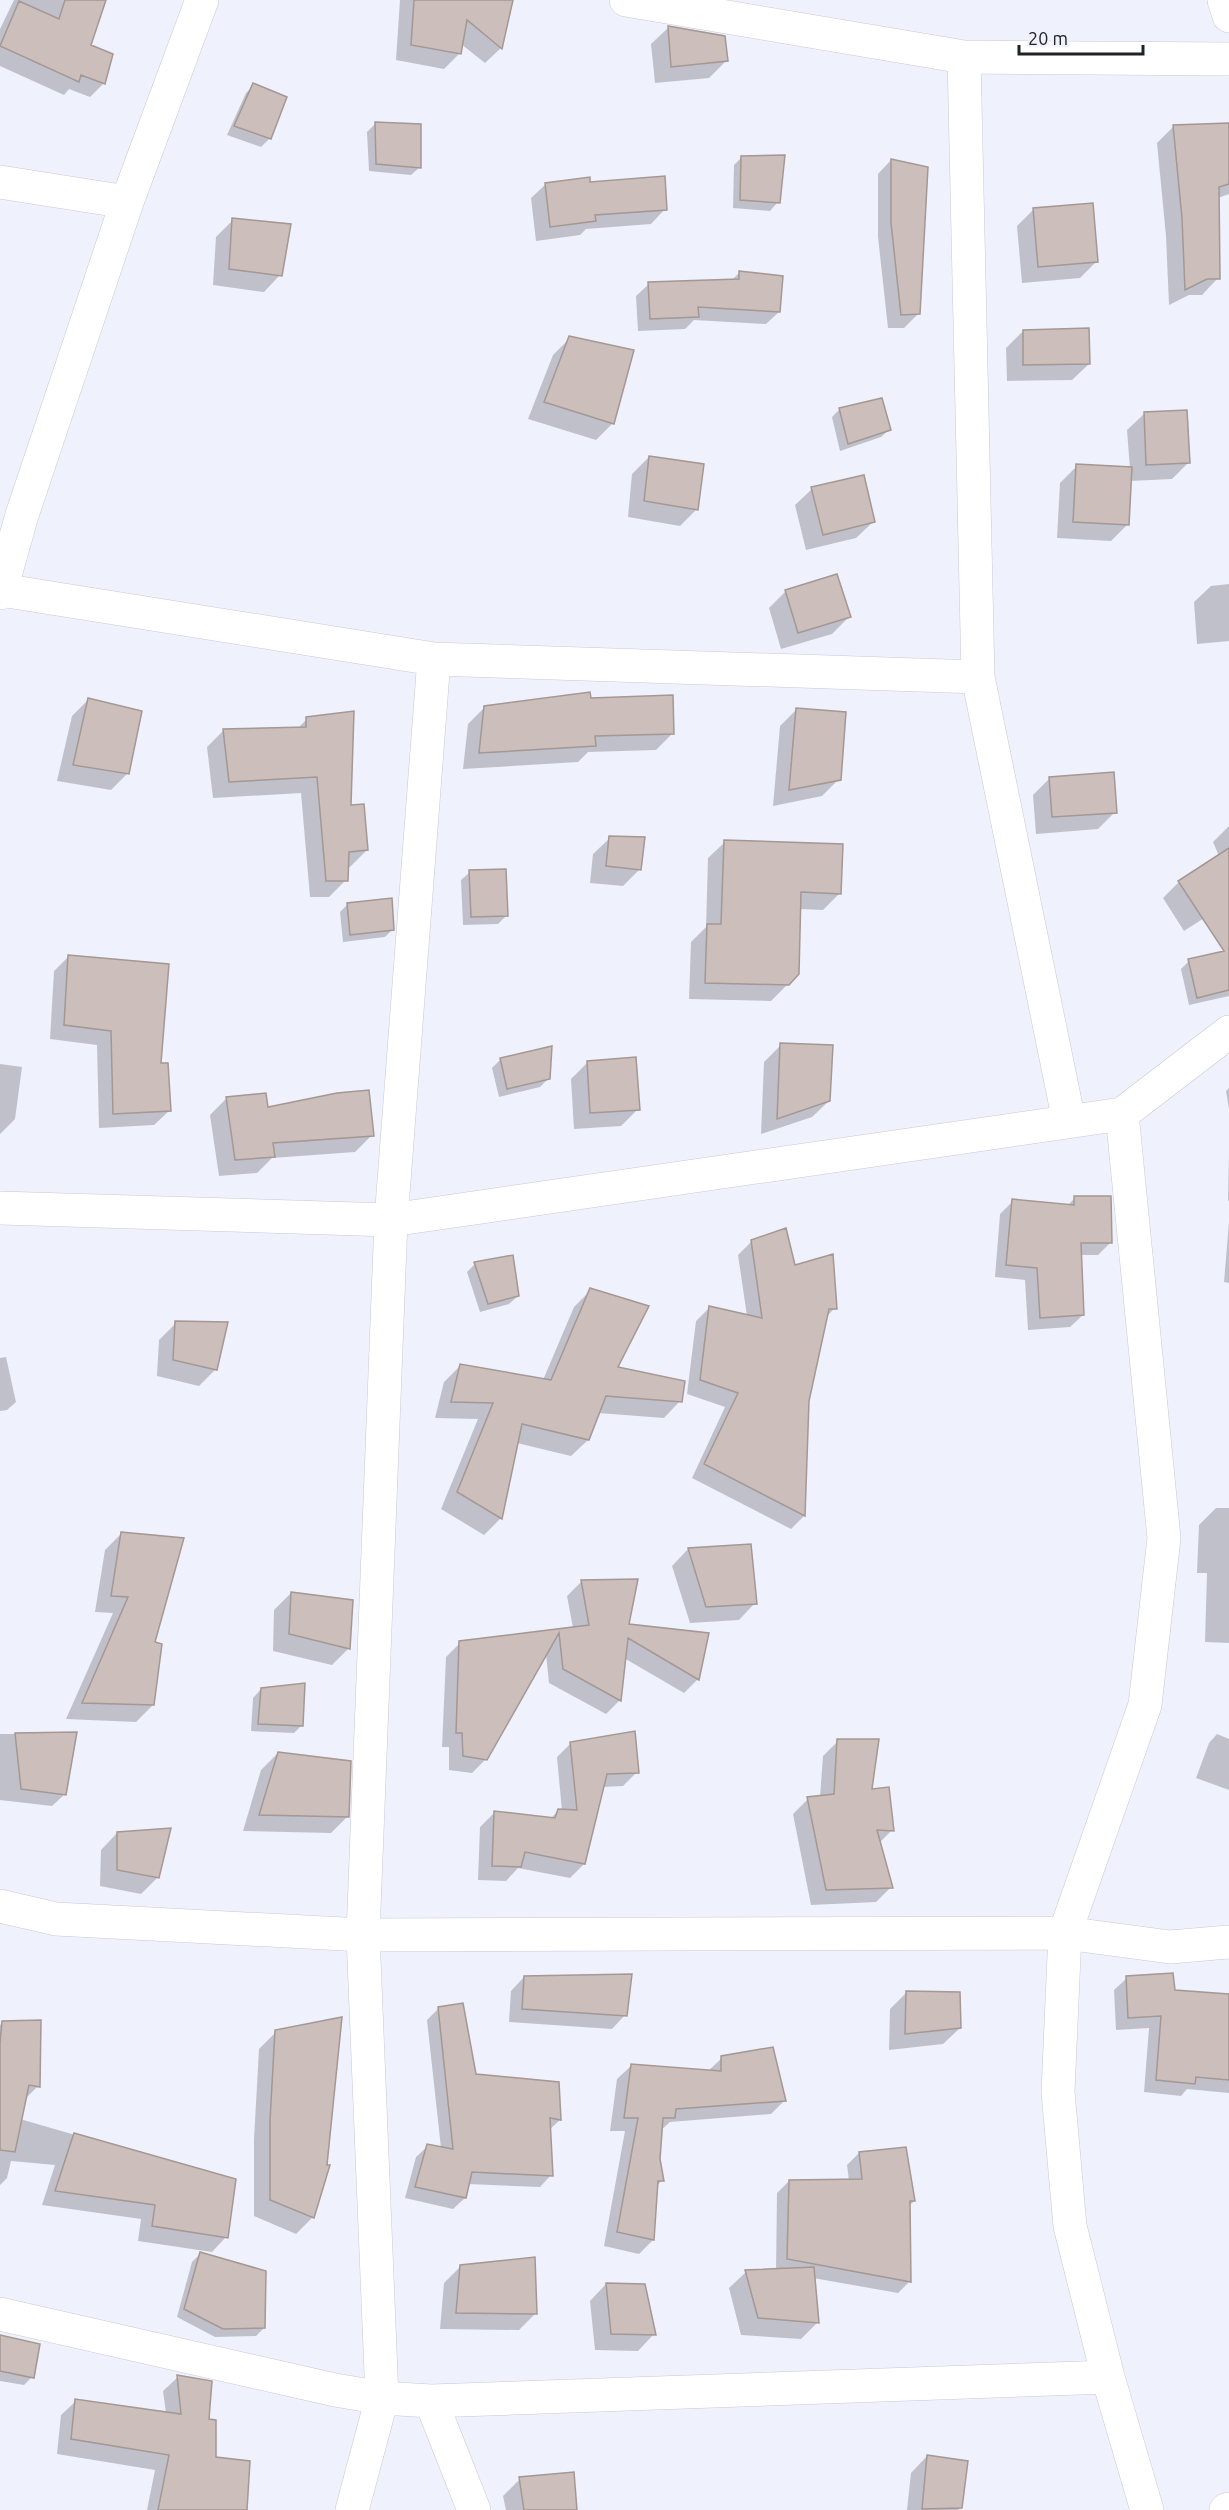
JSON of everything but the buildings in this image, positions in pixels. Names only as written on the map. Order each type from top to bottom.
[{"type":"street","points":[[202,0],[11,513],[1,592],[434,659],[978,677]]},
{"type":"street","points":[[626,0],[964,57],[1229,59]]},
{"type":"street","points":[[1224,0],[1229,16]]},
{"type":"street","points":[[964,57],[978,677],[1069,1120]]},
{"type":"street","points":[[0,182],[127,202]]},
{"type":"street","points":[[352,2510],[382,2398],[363,1935],[391,1220],[434,659]]},
{"type":"street","points":[[0,1208],[391,1220],[1122,1114],[1229,1032]]},
{"type":"street","points":[[1122,1114],[1164,1538],[1145,1705],[1065,1933],[1058,2092],[1070,2226],[1108,2377],[1147,2510]]},
{"type":"street","points":[[0,1906],[56,1918],[363,1935],[1065,1933],[1170,1947],[1229,1942]]},
{"type":"street","points":[[0,2314],[334,2390],[382,2398],[431,2401],[1108,2377]]},
{"type":"street","points":[[431,2401],[474,2510]]}]
